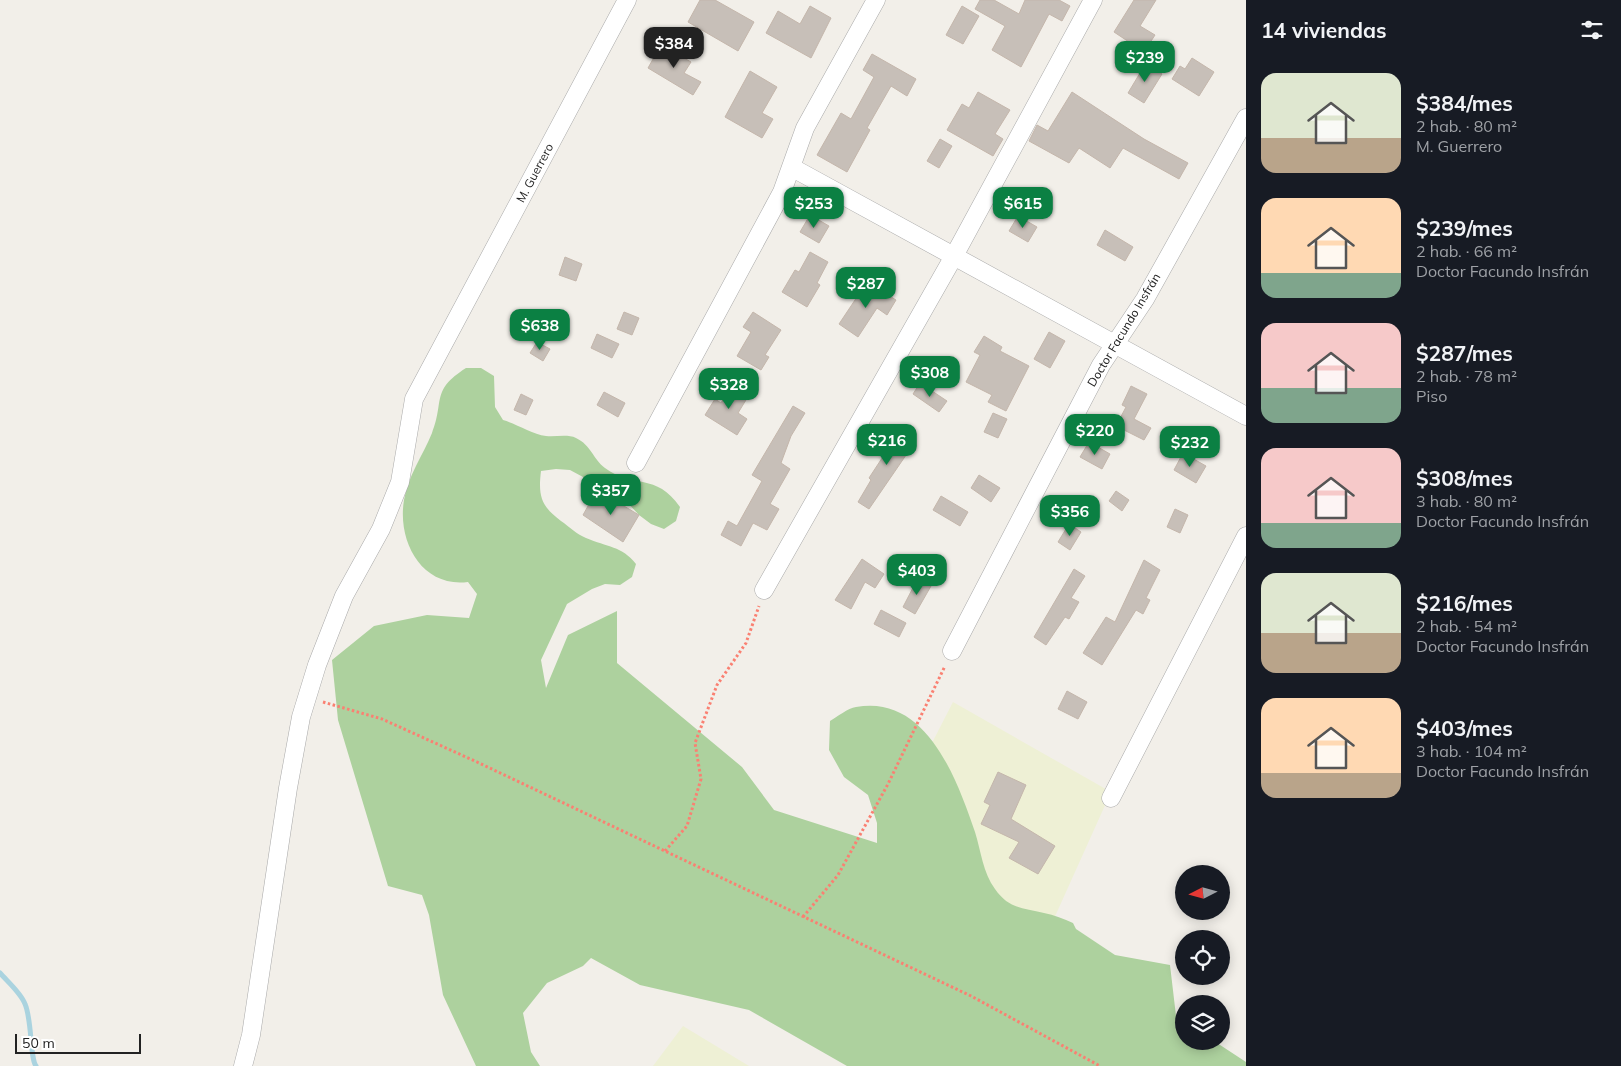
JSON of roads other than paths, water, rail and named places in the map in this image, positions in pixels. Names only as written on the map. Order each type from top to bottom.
[{"type":"street","name":"M. Guerrero","points":[[243,1066],[251,1035],[288,788],[301,717],[317,665],[344,596],[380,529],[400,482],[414,399],[627,0]]},
{"type":"street","points":[[636,463],[782,192],[804,128],[876,0]]},
{"type":"street","points":[[764,590],[954,256],[1093,0]]},
{"type":"street","name":"Doctor Facundo Insfrán","points":[[952,651],[1101,365],[1145,299],[1246,118]]},
{"type":"street","points":[[791,167],[1246,416]]},
{"type":"street","points":[[1111,798],[1246,536]]},
{"type":"waterway","points":[[0,973],[25,1004],[36,1066]]}]
